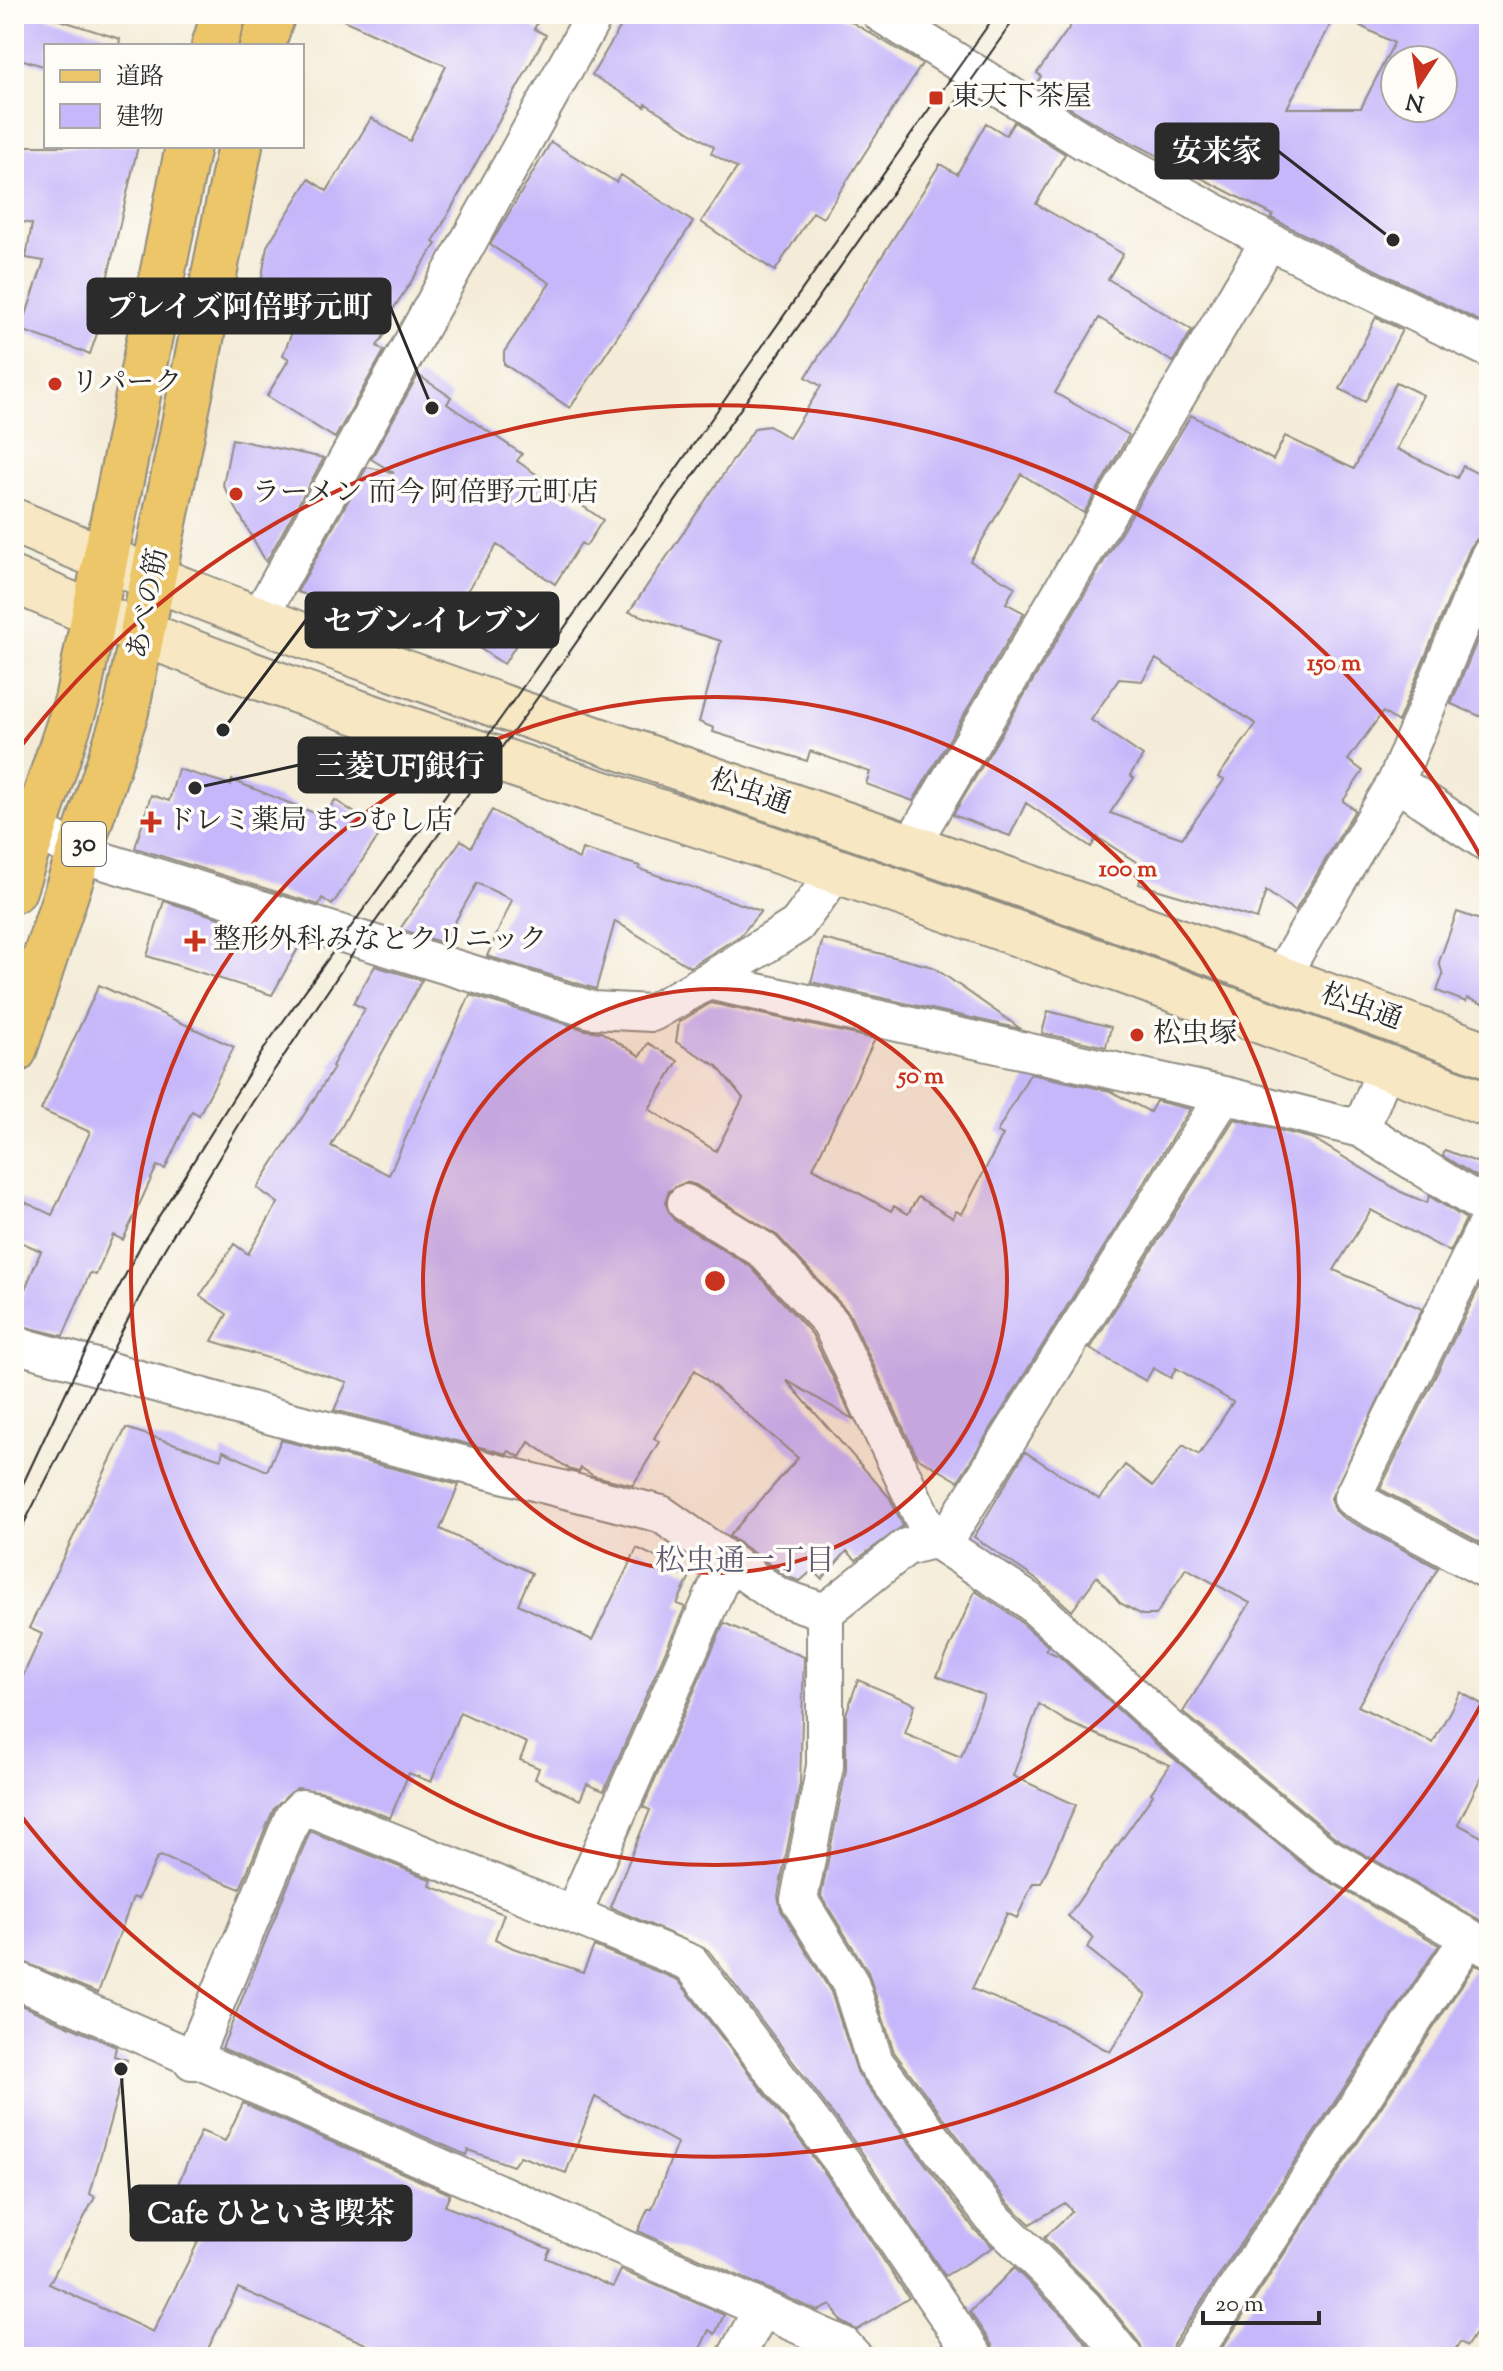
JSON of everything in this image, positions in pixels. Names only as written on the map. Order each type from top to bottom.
[{"type":"main road","points":[[215,44],[224,14]]},
{"type":"main road","points":[[263,44],[273,14]]},
{"type":"main road","name":"あべの筋","points":[[14,890],[24,823],[77,700],[188,148]]},
{"type":"main road","name":"あべの筋","points":[[14,1051],[126,712],[144,635],[240,148]]},
{"type":"street","points":[[259,618],[595,14]]},
{"type":"street","points":[[902,19],[1085,142],[1269,241],[1489,349]]},
{"type":"street","points":[[910,847],[1269,241]]},
{"type":"street","name":"松虫通","points":[[14,521],[259,618],[620,748],[1280,978],[1489,1055]]},
{"type":"street","points":[[1257,1020],[1396,782],[1489,556]]},
{"type":"street","name":"松虫通","points":[[14,580],[144,635],[494,758],[1018,931],[1489,1105]]},
{"type":"street","points":[[1396,782],[1489,844]]},
{"type":"street","points":[[24,823],[81,854],[592,1010],[652,1013],[797,925],[837,871]]},
{"type":"street","points":[[708,981],[1224,1095],[1361,1129],[1489,1209]]},
{"type":"street","points":[[1361,1129],[1386,1067]]},
{"type":"street","points":[[825,1612],[906,1547],[948,1536],[1224,1095]]},
{"type":"street","points":[[686,1203],[763,1250],[830,1322],[932,1538],[1028,1600],[1168,1727],[1324,1855],[1479,1943],[1191,2357]]},
{"type":"street","points":[[1489,1219],[1352,1498],[1489,1571]]},
{"type":"street","points":[[14,1344],[264,1415],[661,1514],[778,1596],[825,1612]]},
{"type":"street","points":[[573,1914],[728,1562]]},
{"type":"street","points":[[825,1612],[825,1766],[799,1900],[850,1983],[875,2062],[992,2217],[1083,2306],[1124,2357]]},
{"type":"street","points":[[192,2061],[293,1817],[302,1808],[317,1811],[691,1963],[844,2164],[975,2357]]},
{"type":"street","points":[[14,1979],[192,2061],[843,2345],[854,2357]]},
{"type":"street","points":[[736,2357],[762,2309]]},
{"type":"building","points":[[14,14],[41,14],[120,39],[119,44],[44,44],[44,66],[14,57]]},
{"type":"building","points":[[330,14],[542,14],[534,29],[546,35],[433,242],[436,244],[382,326],[388,330],[377,346],[384,351],[335,438],[267,396],[289,359],[283,355],[294,327],[255,320],[267,246],[309,179],[327,191],[371,118],[410,141],[446,66]]},
{"type":"building","points":[[628,14],[838,14],[922,64],[823,218],[813,212],[775,271],[701,222],[737,168],[711,153],[714,147],[646,104],[645,107],[592,75]]},
{"type":"building","points":[[1079,14],[1336,14],[1287,108],[1361,108],[1379,73],[1379,124],[1459,124],[1459,44],[1393,44],[1337,14],[1489,14],[1489,326],[1271,218],[1273,215],[1096,124],[1035,86],[1041,76],[1037,73]]},
{"type":"building","points":[[1014,122],[1065,154],[1036,204],[1123,254],[1108,279],[1192,330],[1173,362],[1099,318],[1055,393],[1129,435],[1084,513],[1021,474],[970,561],[1015,587],[1006,603],[1024,613],[913,801],[866,784],[870,772],[810,751],[807,761],[713,732],[714,728],[699,722],[721,641],[629,612],[755,428],[769,426],[789,438],[821,386],[806,377],[940,164],[957,174],[986,123],[1006,135]]},
{"type":"building","points":[[551,142],[616,182],[621,175],[693,222],[570,408],[504,364],[504,352],[550,283],[490,245]]},
{"type":"building","points":[[26,146],[138,148],[106,284],[113,287],[90,354],[21,330],[44,261],[26,258],[32,224],[14,220]]},
{"type":"building","points":[[1376,317],[1402,330],[1365,402],[1340,389]]},
{"type":"building","points":[[418,375],[451,397],[447,404],[522,454],[517,461],[603,520],[586,546],[581,543],[555,584],[497,545],[462,599],[521,637],[504,664],[442,624],[438,637],[297,592],[367,467],[394,473],[371,459]]},
{"type":"building","points":[[1396,382],[1423,395],[1397,449],[1457,478],[1463,466],[1489,479],[1489,535],[1477,539],[1470,548],[1398,722],[1383,712],[1348,760],[1363,771],[1343,801],[1355,810],[1295,911],[1266,891],[1257,919],[1139,884],[1144,867],[1097,837],[1091,847],[1026,803],[1010,836],[953,815],[1191,415],[1273,460],[1285,436],[1354,469]],"holes":[[[1156,659],[1256,724],[1218,777],[1224,780],[1182,838],[1110,813],[1134,778],[1130,775],[1143,756],[1091,720],[1119,679],[1142,681]]]},
{"type":"building","points":[[232,439],[324,458],[266,562],[223,485]]},
{"type":"building","points":[[1489,611],[1489,720],[1451,704]]},
{"type":"building","points":[[178,769],[231,785],[232,780],[324,817],[335,800],[382,831],[332,905],[322,898],[319,905],[135,848],[151,795],[169,801]]},
{"type":"building","points":[[492,810],[579,859],[582,849],[640,866],[639,869],[761,911],[741,935],[690,967],[615,921],[596,989],[487,956],[512,900],[477,883],[443,943],[400,929],[461,840],[471,847]]},
{"type":"building","points":[[164,901],[301,943],[272,995],[147,956]]},
{"type":"building","points":[[1457,912],[1489,923],[1489,1006],[1467,998],[1466,1002],[1437,991],[1443,975],[1439,962]]},
{"type":"building","points":[[823,939],[933,967],[1021,1029],[811,982]]},
{"type":"building","points":[[375,966],[422,980],[331,1146],[389,1175],[470,995],[601,1032],[640,1056],[648,1043],[678,1061],[649,1109],[716,1151],[743,1098],[717,1066],[676,1042],[679,1022],[711,1003],[875,1039],[813,1168],[891,1211],[894,1206],[908,1214],[918,1197],[953,1218],[956,1211],[962,1214],[1003,1135],[997,1132],[1030,1074],[1110,1091],[1150,1112],[1156,1101],[1190,1109],[958,1481],[917,1457],[849,1313],[778,1236],[696,1185],[686,1182],[669,1191],[665,1203],[674,1220],[750,1266],[812,1334],[853,1419],[786,1380],[890,1498],[903,1526],[856,1560],[847,1551],[822,1579],[813,1570],[800,1581],[788,1577],[729,1536],[798,1458],[695,1370],[654,1438],[659,1442],[633,1485],[594,1476],[581,1468],[579,1472],[571,1470],[529,1442],[520,1457],[509,1451],[507,1454],[334,1410],[347,1382],[212,1341],[227,1314],[200,1296],[234,1244],[248,1254],[278,1203],[257,1188],[334,1068],[332,1066],[365,1009],[353,1003]]},
{"type":"building","points":[[99,985],[234,1047],[199,1115],[192,1111],[165,1169],[157,1166],[123,1240],[113,1235],[96,1275],[90,1273],[63,1336],[14,1324],[14,1315],[41,1251],[14,1239],[14,1197],[52,1215],[90,1132],[41,1110]]},
{"type":"building","points":[[1048,1011],[1111,1027],[1106,1047],[1042,1033]]},
{"type":"building","points":[[1234,1119],[1314,1139],[1401,1192],[1427,1203],[1429,1196],[1466,1219],[1450,1252],[1371,1210],[1334,1270],[1422,1309],[1331,1498],[1334,1509],[1342,1517],[1438,1568],[1358,1706],[1433,1743],[1460,1692],[1489,1708],[1489,1761],[1458,1824],[1489,1841],[1489,1925],[1336,1838],[1183,1712],[1250,1603],[1186,1568],[1156,1615],[1142,1615],[1120,1603],[1097,1576],[1072,1611],[1040,1582],[974,1537],[1025,1452],[1099,1499],[1125,1465],[1153,1486],[1183,1445],[1199,1455],[1233,1402],[1176,1368],[1171,1378],[1153,1368],[1146,1381],[1090,1349]]},
{"type":"building","points":[[1445,1150],[1489,1167],[1489,1184],[1443,1156]]},
{"type":"building","points":[[1489,1267],[1489,1547],[1380,1489]]},
{"type":"building","points":[[126,1428],[221,1459],[223,1451],[267,1471],[281,1440],[459,1485],[440,1529],[532,1573],[518,1604],[592,1640],[637,1548],[691,1574],[677,1604],[685,1607],[604,1791],[587,1784],[580,1800],[535,1779],[539,1768],[520,1760],[527,1743],[460,1712],[431,1782],[409,1773],[390,1818],[325,1792],[297,1788],[274,1808],[240,1889],[161,1856],[157,1858],[138,1899],[133,1897],[98,1993],[14,1958],[14,1696],[42,1634],[29,1628]]},
{"type":"building","points":[[975,1591],[1015,1617],[1048,1646],[1045,1650],[1059,1656],[1155,1743],[1311,1871],[1439,1945],[1173,2345],[1170,2357],[1144,2357],[1140,2344],[1099,2293],[1044,2238],[1072,2211],[1065,2203],[1030,2224],[1008,2203],[894,2052],[868,1972],[821,1896],[846,1770],[846,1714],[858,1680],[915,1704],[905,1734],[961,1757],[984,1695],[937,1676]],"holes":[[[1039,1704],[1067,1722],[1170,1765],[1151,1793],[1153,1795],[1068,1916],[1094,1938],[1087,1948],[1146,1995],[1110,2052],[1061,2025],[972,1989],[1007,1913],[1017,1918],[1033,1883],[1041,1883],[1076,1805],[1013,1776]]]},
{"type":"building","points":[[724,1623],[804,1657],[800,1784],[778,1896],[781,1910],[831,1992],[858,2074],[975,2230],[993,2247],[945,2276],[861,2151],[708,1950],[610,1907],[650,1810],[643,1807]]},
{"type":"building","points":[[310,1831],[432,1880],[430,1886],[504,1914],[495,1939],[513,1948],[583,1972],[594,1946],[678,1980],[827,2176],[909,2298],[857,2330],[841,2321],[831,2305],[818,2311],[638,2231],[648,2209],[652,2209],[677,2143],[595,2097],[566,2173],[520,2156],[513,2166],[468,2150],[466,2155],[222,2048]]},
{"type":"building","points":[[1475,1965],[1489,1970],[1489,2311],[1467,2346],[1460,2342],[1450,2357],[1216,2357]]},
{"type":"building","points":[[14,2002],[116,2047],[114,2056],[127,2060],[90,2194],[95,2197],[49,2284],[153,2332],[204,2230],[165,2214],[201,2131],[225,2141],[243,2103],[450,2194],[445,2206],[550,2249],[546,2258],[613,2287],[621,2270],[724,2315],[715,2334],[709,2330],[696,2357],[395,2357],[238,2288],[204,2357],[14,2357]]},
{"type":"building","points":[[1014,2268],[1067,2320],[1097,2357],[996,2357],[992,2345],[970,2312]]},
{"type":"tram line","points":[[14,1503],[79,1364],[142,1243],[269,1041],[508,708],[996,14]]},
{"type":"tram line","points":[[14,1543],[162,1253],[252,1103],[362,940],[526,714],[1018,14]]},
{"type":"place","name":"東天下茶屋","points":[[936,98]]},
{"type":"place","name":"安来家","points":[[1393,240]]},
{"type":"place","name":"リパーク","points":[[55,384]]},
{"type":"place","name":"プレイズ阿倍野元町","points":[[432,408]]},
{"type":"place","name":"ラーメン 而今 阿倍野元町店","points":[[236,494]]},
{"type":"place","name":"セブン-イレブン","points":[[223,730]]},
{"type":"place","name":"三菱UFJ銀行","points":[[195,788]]},
{"type":"place","name":"ドレミ薬局 まつむし店","points":[[151,822]]},
{"type":"place","name":"整形外科みなとクリニック","points":[[195,941]]},
{"type":"place","name":"松虫塚","points":[[1137,1035]]},
{"type":"place","name":"Cafe ひといき喫茶","points":[[121,2069]]},
{"type":"district","name":"松虫通一丁目","points":[[745,1562]]}]
